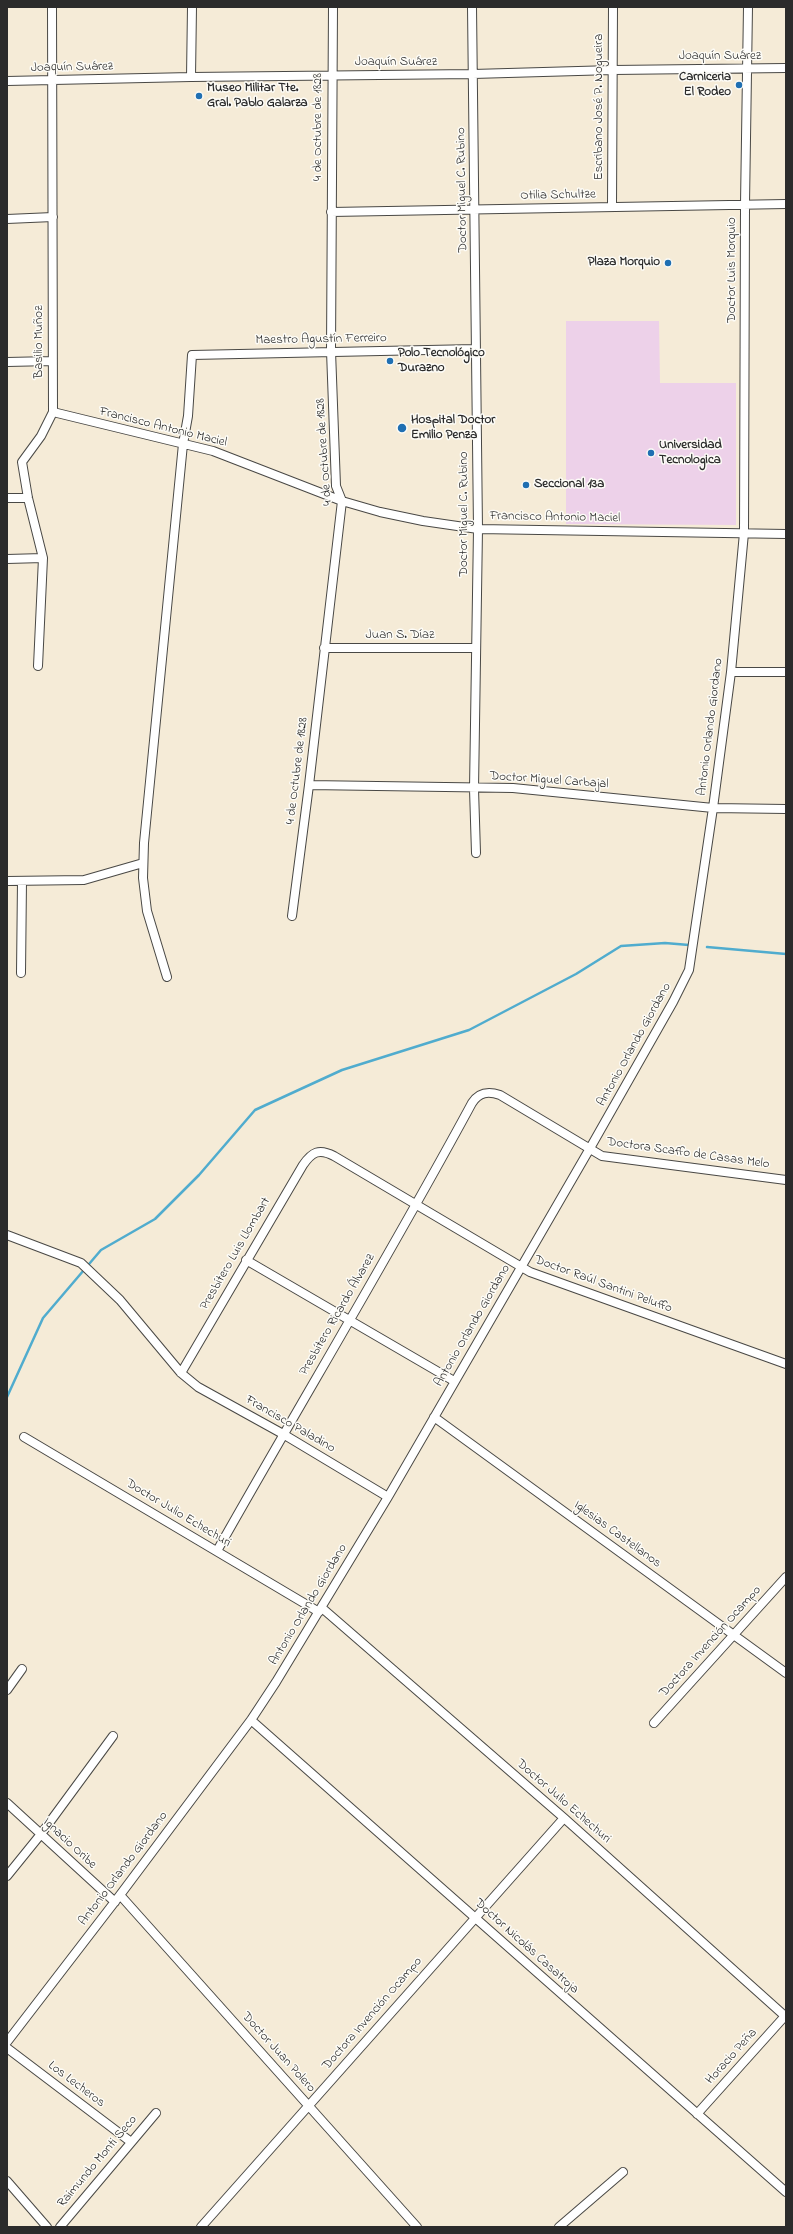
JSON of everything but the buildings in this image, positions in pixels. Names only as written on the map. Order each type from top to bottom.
[{"type":"street","name":"Basilio Muñoz","points":[[38,666],[43,558],[28,498],[22,462],[40,436],[53,412],[52,7]]},
{"type":"street","points":[[191,77],[192,7]]},
{"type":"street","name":"4 de Octubre de 1828","points":[[292,916],[309,785],[342,501],[336,486],[331,351],[331,76],[333,7]]},
{"type":"street","name":"Doctor Miguel C. Rubino","points":[[472,7],[476,209],[475,349],[478,529],[474,788],[476,853]]},
{"type":"street","name":"Escribano José P. Nogueira","points":[[612,206],[613,7]]},
{"type":"street","name":"Doctor Luis Morquio","points":[[744,533],[745,204],[748,7]]},
{"type":"street","name":"Joaquín Suárez","points":[[7,81],[786,68]]},
{"type":"street","name":"Otilia Schultze","points":[[331,212],[786,204]]},
{"type":"street","points":[[7,219],[53,218]]},
{"type":"street","name":"Maestro Agustín Ferreiro","points":[[183,444],[188,416],[192,355],[475,349]]},
{"type":"street","points":[[7,362],[52,361]]},
{"type":"street","name":"Francisco Antonio Maciel","points":[[53,412],[213,451],[342,501],[380,512],[478,529],[786,534]]},
{"type":"street","points":[[167,977],[147,911],[143,878],[143,862],[183,444]]},
{"type":"street","points":[[7,498],[28,498]]},
{"type":"street","name":"Antonio Orlando Giordano","points":[[7,2042],[251,1720],[321,1610],[388,1497],[676,997],[689,970],[714,808],[731,672],[744,533]]},
{"type":"street","points":[[7,559],[43,558]]},
{"type":"street","name":"Juan S. Díaz","points":[[324,648],[476,648]]},
{"type":"street","points":[[731,672],[786,672]]},
{"type":"street","name":"Doctor Miguel Carbajal","points":[[309,785],[513,788],[714,808],[786,809]]},
{"type":"street","points":[[7,881],[84,880],[143,862]]},
{"type":"street","points":[[21,973],[22,881]]},
{"type":"street","name":"Doctora Scaffo de Casas Melo","points":[[483,1093],[500,1095],[589,1150],[602,1156],[786,1180]]},
{"type":"street","name":"Presbítero Ricardo Álvarez","points":[[217,1552],[283,1434],[417,1205],[472,1103],[483,1093]]},
{"type":"street","name":"Doctor Raúl Santini Peluffo","points":[[316,1151],[328,1152],[521,1268],[540,1277],[786,1364]]},
{"type":"street","name":"Presbítero Luis Llombart","points":[[181,1373],[303,1165],[316,1151]]},
{"type":"street","name":"Francisco Paladino","points":[[7,1234],[81,1263],[120,1300],[181,1373],[198,1387],[283,1434],[388,1497]]},
{"type":"street","points":[[246,1260],[454,1381]]},
{"type":"street","name":"Iglesias Castellanos","points":[[434,1417],[786,1672]]},
{"type":"street","name":"Doctor Julio Echechuri","points":[[24,1437],[217,1552],[321,1610],[564,1818],[786,2017]]},
{"type":"street","name":"Doctora Invención Ocampo","points":[[654,1722],[735,1635],[786,1577]]},
{"type":"street","points":[[7,1690],[22,1669]]},
{"type":"street","name":"Doctor Nicolás Casatroja","points":[[251,1720],[786,2192]]},
{"type":"street","points":[[7,1876],[41,1834],[113,1736]]},
{"type":"street","name":"Ignacio Oribe","points":[[7,1803],[41,1834],[117,1898]]},
{"type":"street","name":"Doctora Invención Ocampo","points":[[201,2227],[564,1818]]},
{"type":"street","name":"Doctor Juan Polero","points":[[117,1898],[309,2106],[417,2227]]},
{"type":"street","name":"Horacio Peña","points":[[697,2114],[786,2017]]},
{"type":"street","name":"Los Lecheros","points":[[7,2048],[131,2142]]},
{"type":"street","name":"Raimundo Monti Seco","points":[[60,2227],[156,2113]]},
{"type":"street","points":[[559,2227],[623,2172]]},
{"type":"street","points":[[7,2181],[47,2227]]},
{"type":"shaded area","name":"Universidad Tecnologica","points":[[566,321],[659,321],[660,383],[736,383],[736,525],[566,524]]},
{"type":"waterway","points":[[7,1397],[43,1318],[101,1250],[155,1219],[199,1175],[255,1110],[342,1070],[469,1030],[576,974],[621,946],[665,943],[689,945]]},
{"type":"waterway","points":[[707,947],[786,954]]},
{"type":"place","name":"Carniceria El Rodeo","points":[[739,85]]},
{"type":"place","name":"Museo Militar Tte. Gral. Pablo Galarza","points":[[199,96]]},
{"type":"place","name":"Plaza Morquio","points":[[668,263]]},
{"type":"place","name":"Polo Tecnológico Durazno","points":[[390,361]]},
{"type":"place","name":"Hospital Doctor Emilio Penza","points":[[402,428]]},
{"type":"place","name":"Universidad Tecnologica","points":[[651,453]]},
{"type":"place","name":"Seccional 13a","points":[[526,485]]}]
